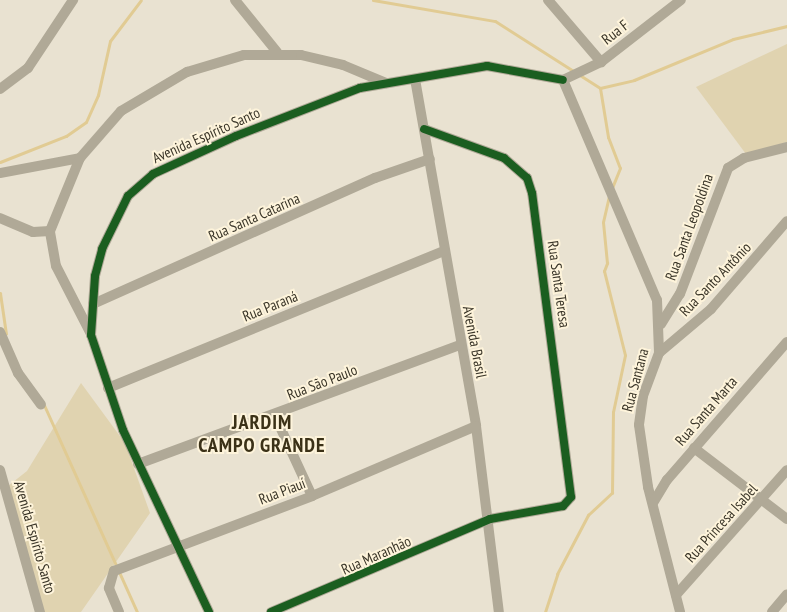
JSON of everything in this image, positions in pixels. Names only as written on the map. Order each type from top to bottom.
[{"type":"street","points":[[0,89],[28,68],[72,0]]},
{"type":"street","points":[[234,0],[277,52]]},
{"type":"street","points":[[548,0],[601,62]]},
{"type":"street","name":"Rua F","points":[[563,80],[601,62],[681,0]]},
{"type":"street","points":[[91,335],[56,266],[50,231],[80,158],[120,111],[157,87],[213,61],[277,52],[343,65],[386,83]]},
{"type":"street","name":"Avenida Espírito Santo","points":[[209,612],[138,464],[108,388],[91,335],[95,276],[110,228],[128,196],[153,174],[338,94],[386,83],[487,66],[563,80]]},
{"type":"street","name":"Avenida Brasil","points":[[416,79],[459,345],[476,426],[490,519],[496,611]]},
{"type":"street","name":"Rua Santana","points":[[563,80],[616,212],[650,282],[660,324],[659,352],[639,410],[653,504],[680,612]]},
{"type":"street","name":"Rua Santa Teresa","points":[[424,130],[504,158],[518,167],[532,193],[572,490],[563,506]]},
{"type":"street","name":"Rua Santa Leopoldina","points":[[660,324],[680,294],[728,168],[744,158],[787,147]]},
{"type":"street","points":[[0,173],[80,158]]},
{"type":"street","name":"Rua Santa Catarina","points":[[93,304],[375,178],[430,159]]},
{"type":"street","points":[[0,218],[33,232],[50,231]]},
{"type":"street","name":"Rua Santo Antônio","points":[[659,352],[711,309],[787,221]]},
{"type":"street","name":"Rua Paraná","points":[[108,388],[444,251]]},
{"type":"street","points":[[0,332],[18,373],[42,405]]},
{"type":"street","name":"Rua Santa Marta","points":[[653,504],[694,448],[787,342]]},
{"type":"street","name":"Rua São Paulo","points":[[138,464],[275,416],[459,345]]},
{"type":"street","points":[[275,416],[312,496]]},
{"type":"street","name":"Rua Piauí","points":[[118,612],[109,588],[114,570],[312,496],[476,426]]},
{"type":"street","points":[[694,448],[787,518]]},
{"type":"street","name":"Avenida Espírito Santo","points":[[0,470],[40,612]]},
{"type":"street","name":"Rua Princesa Isabel","points":[[676,595],[763,500],[787,470]]},
{"type":"street","name":"Rua Maranhão","points":[[271,612],[490,519],[563,506]]},
{"type":"street","points":[[772,612],[787,594]]},
{"type":"shaded area","points":[[787,44],[787,142],[746,154],[696,87]]},
{"type":"shaded area","points":[[81,383],[125,443],[150,513],[81,612],[44,612],[8,486],[27,471]]},
{"type":"waterway","points":[[0,162],[66,136],[86,122],[98,95],[110,41],[141,0]]},
{"type":"waterway","points":[[373,0],[495,21],[600,88],[634,80],[733,39],[787,26]]},
{"type":"waterway","points":[[600,88],[608,137],[620,168],[612,188]]},
{"type":"waterway","points":[[545,612],[557,574],[588,515],[612,493],[613,412],[625,355],[604,271],[607,263],[603,222],[609,196]]},
{"type":"waterway","points":[[0,293],[6,334]]},
{"type":"waterway","points":[[44,405],[137,612]]},
{"type":"cycle path","points":[[209,612],[123,430],[91,335],[95,276],[102,249],[128,196],[153,174],[236,136],[360,88],[487,66],[563,80]]},
{"type":"cycle path","points":[[271,612],[490,519],[563,506],[571,497],[532,193],[527,178],[504,158],[424,129]]},
{"type":"district","name":"JARDIM CAMPO GRANDE","points":[[262,434]]}]
